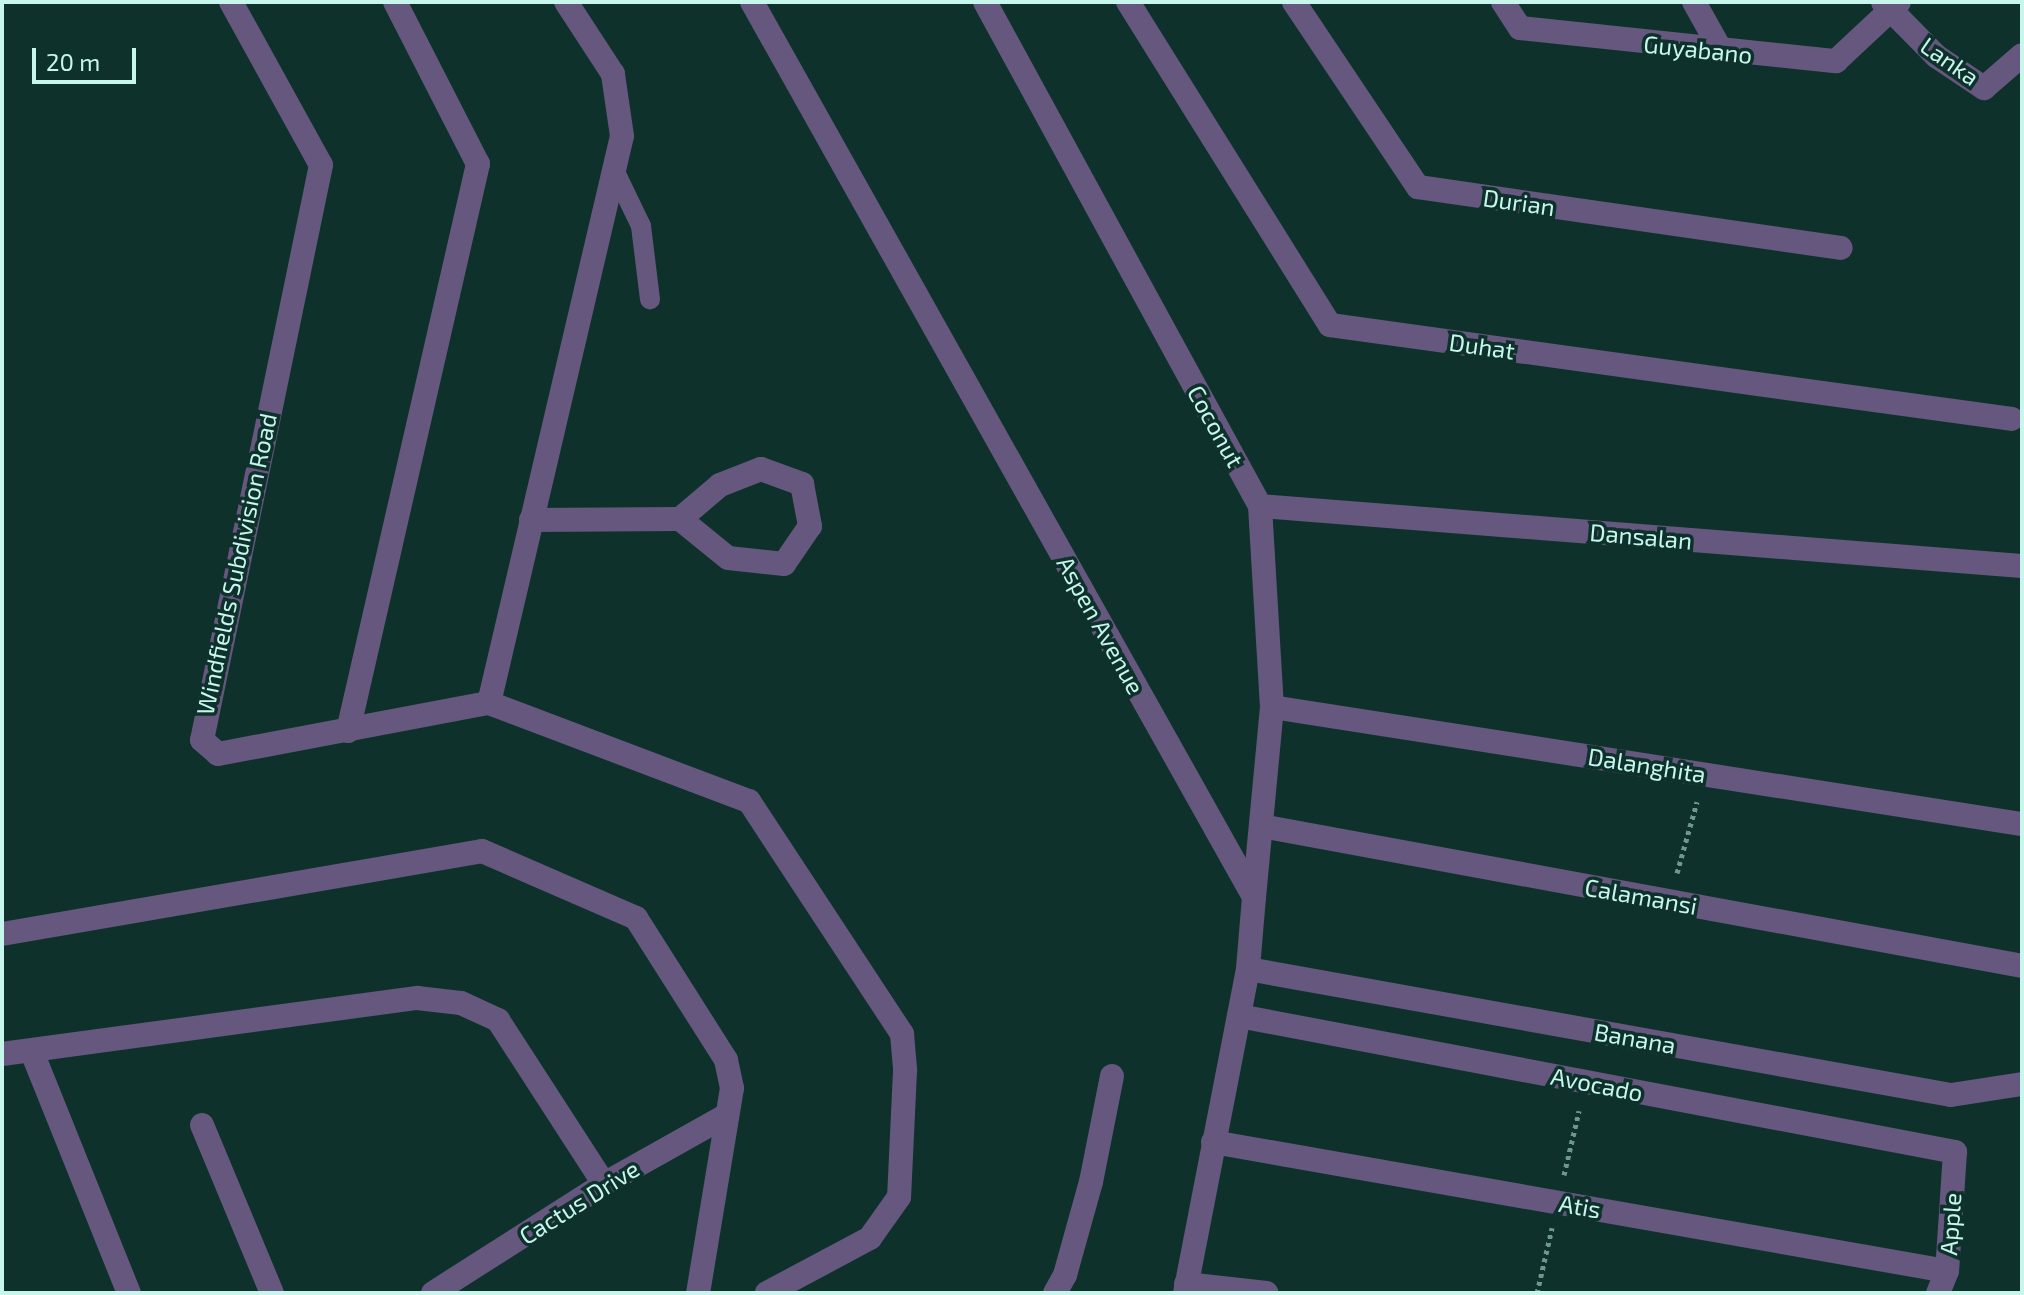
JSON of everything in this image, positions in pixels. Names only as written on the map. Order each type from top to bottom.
[{"type":"street","name":"Windfields Subdivision Road","points":[[231,2],[321,165],[202,740],[218,754],[489,703]]},
{"type":"street","points":[[348,731],[478,164],[395,2]]},
{"type":"street","points":[[566,2],[613,74],[622,136],[616,174],[489,703],[749,801],[902,1034],[899,1197],[870,1238],[767,1293]]},
{"type":"street","name":"Aspen Avenue","points":[[752,2],[1254,897]]},
{"type":"street","name":"Coconut","points":[[985,2],[1260,506],[1272,707],[1254,897]]},
{"type":"street","name":"Duhat","points":[[1128,2],[1330,325],[2012,419]]},
{"type":"street","name":"Durian","points":[[1294,2],[1418,187],[1841,248]]},
{"type":"street","name":"Guyabano","points":[[1503,2],[1520,28],[1722,52],[1836,61],[1890,6]]},
{"type":"street","points":[[1694,2],[1722,52]]},
{"type":"street","name":"Lanka","points":[[1890,6],[1936,56],[1984,88],[2022,55]]},
{"type":"street","points":[[531,520],[680,519],[728,558],[784,564],[810,526],[802,484],[761,469],[720,485],[680,519]]},
{"type":"street","name":"Dansalan","points":[[1260,506],[2022,566]]},
{"type":"street","name":"Dalanghita","points":[[1272,707],[2022,824]]},
{"type":"street","name":"Calamansi","points":[[1261,826],[2022,966]]},
{"type":"street","points":[[2,934],[482,851],[636,918],[726,1060],[732,1088],[698,1293]]},
{"type":"street","points":[[1254,897],[1248,969],[1186,1289],[1267,1293]]},
{"type":"street","name":"Banana","points":[[1248,969],[1951,1095],[2022,1084]]},
{"type":"street","points":[[2,1054],[417,998],[461,1003],[498,1020],[604,1184]]},
{"type":"street","name":"Avocado","points":[[1239,1016],[1955,1152]]},
{"type":"street","points":[[32,1052],[129,1293]]},
{"type":"street","points":[[1055,1293],[1065,1275],[1091,1182],[1112,1076]]},
{"type":"street","name":"Cactus Drive","points":[[433,1293],[604,1184],[727,1115]]},
{"type":"street","points":[[202,1125],[272,1293]]},
{"type":"street","name":"Atis","points":[[1213,1142],[1942,1282]]},
{"type":"street","name":"Apple","points":[[1942,1282],[1955,1152]]},
{"type":"lane","points":[[616,174],[641,226],[650,299]]},
{"type":"path","points":[[1670,901],[1704,774]]}]
